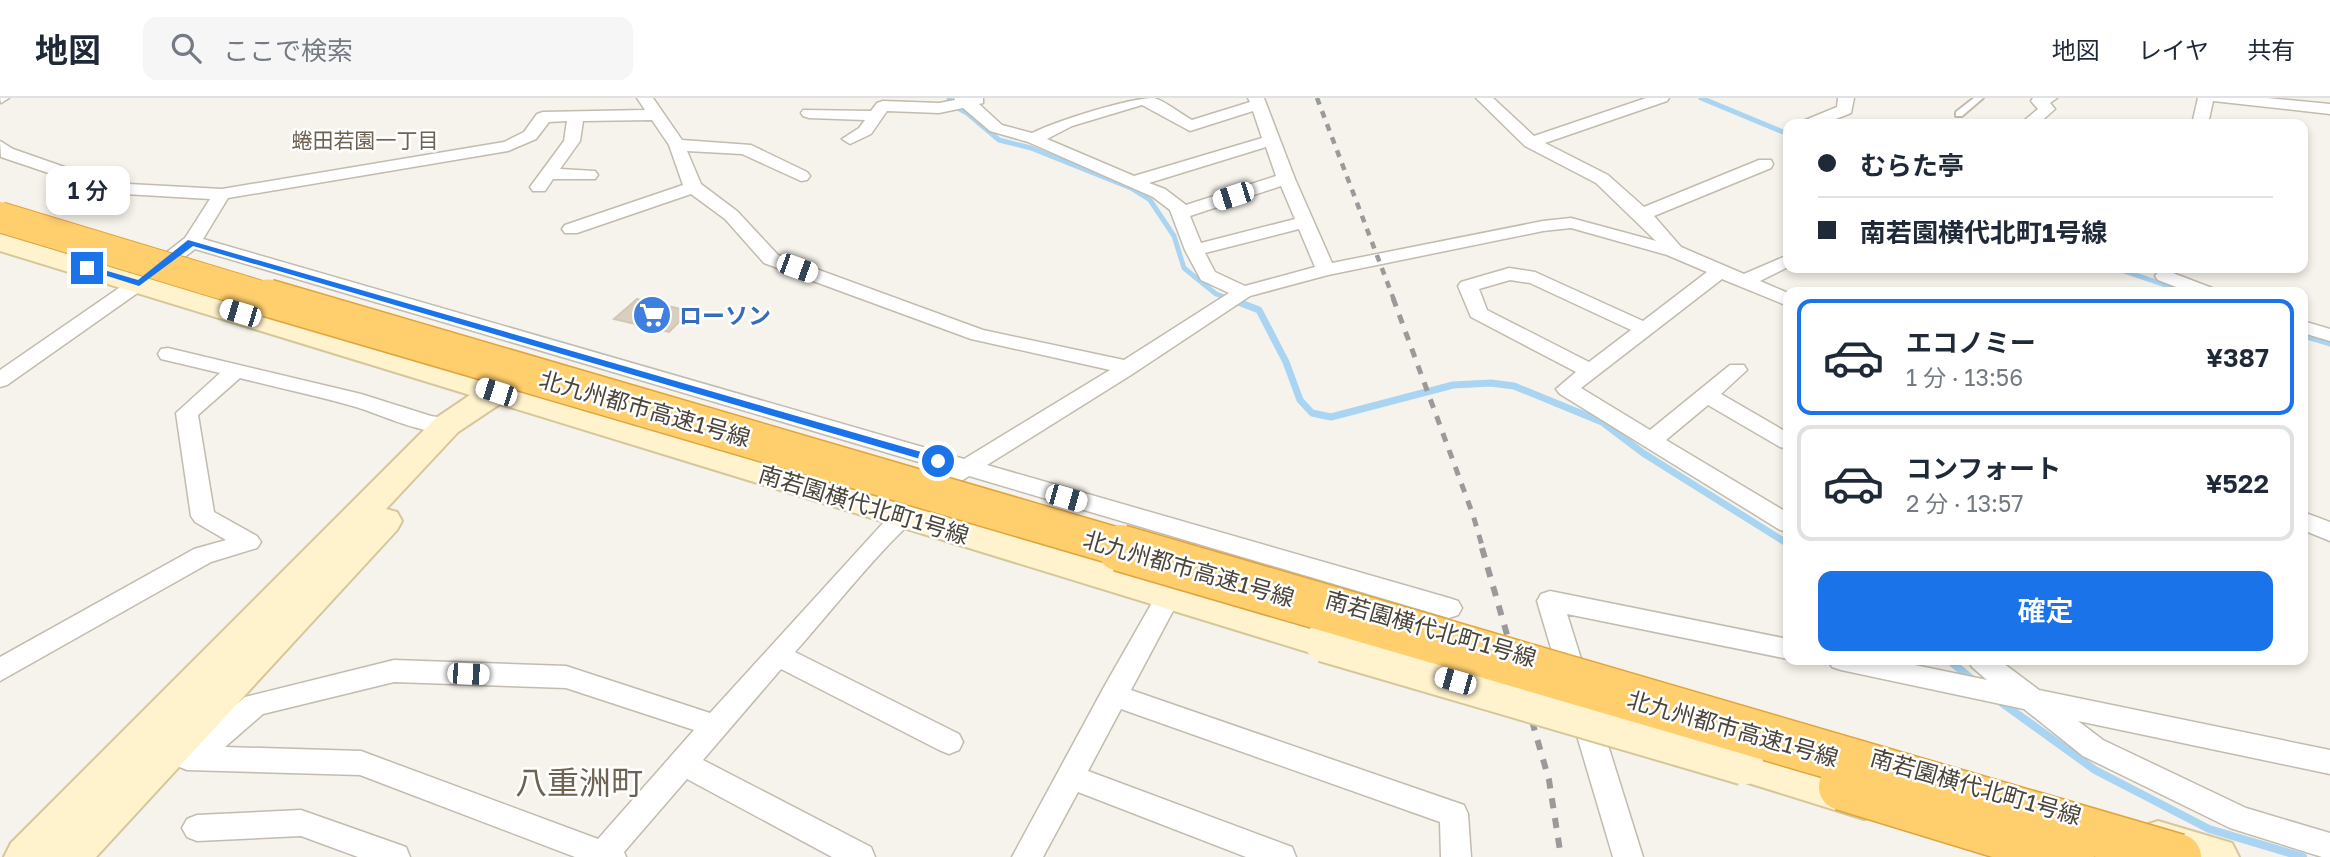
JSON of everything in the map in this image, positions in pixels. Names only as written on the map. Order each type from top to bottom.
[{"type":"highway","name":"北九州都市高速1号線","points":[[0,214],[133,259],[2178,857]]},
{"type":"highway","name":"北九州都市高速1号線","points":[[0,239],[2071,857]]},
{"type":"street","points":[[0,146],[7,153],[108,188],[222,194],[508,145],[530,137],[537,131],[543,117],[546,98]]},
{"type":"street","points":[[645,98],[677,145],[693,187],[731,215],[772,259],[978,335],[1114,362],[1124,370]]},
{"type":"street","points":[[850,139],[865,131],[883,106],[957,103],[984,98]]},
{"type":"street","points":[[1483,98],[1531,142],[1602,178],[1642,215],[1674,251]]},
{"type":"street","points":[[1531,142],[1661,98]]},
{"type":"street","points":[[1822,119],[1845,110],[1846,98]]},
{"type":"street","points":[[2034,119],[2047,109],[2039,101],[2049,98]]},
{"type":"street","points":[[2201,119],[2206,98]]},
{"type":"street","points":[[2220,98],[2330,109]]},
{"type":"street","points":[[1034,139],[1066,123],[1146,99],[1190,126],[1257,101],[1286,179],[1326,270]]},
{"type":"street","points":[[957,103],[996,128],[1034,139],[1159,193],[1178,207],[1194,250],[1208,276],[1243,292]]},
{"type":"street","points":[[809,113],[878,116]]},
{"type":"street","points":[[543,117],[656,115]]},
{"type":"street","points":[[544,181],[572,141],[576,116]]},
{"type":"street","points":[[1133,181],[1272,140]]},
{"type":"street","points":[[677,145],[745,149],[801,176]]},
{"type":"street","points":[[1642,215],[1765,164]]},
{"type":"street","points":[[544,181],[589,175]]},
{"type":"street","points":[[1180,214],[1286,179]]},
{"type":"street","points":[[571,229],[693,187]]},
{"type":"street","points":[[0,380],[139,283],[191,242],[222,194]]},
{"type":"street","name":"南若園横代北町1号線","points":[[0,214],[164,264],[903,516],[2051,857]]},
{"type":"street","points":[[1194,250],[1306,222]]},
{"type":"street","points":[[178,757],[361,763],[606,856],[777,655],[903,516],[931,489],[1124,370],[1243,292],[1326,270],[1543,226],[1571,223],[1609,236],[1674,251],[1783,298]]},
{"type":"street","name":"南若園横代北町1号線","points":[[0,239],[139,283],[931,489],[1375,612],[2217,857]]},
{"type":"street","points":[[191,242],[1450,608]]},
{"type":"street","points":[[1744,281],[1783,262]]},
{"type":"street","points":[[1720,271],[1567,389],[1783,521]]},
{"type":"street","points":[[1591,371],[1479,313],[1468,286],[1509,274],[1535,278],[1645,329]]},
{"type":"street","points":[[2163,279],[2189,287]]},
{"type":"street","points":[[2308,328],[2330,335]]},
{"type":"street","points":[[168,354],[361,401],[429,423],[447,425]]},
{"type":"street","points":[[1652,440],[1737,370]]},
{"type":"street","points":[[0,669],[203,555],[248,542],[202,516],[187,413],[234,372]]},
{"type":"street","points":[[26,857],[447,425],[508,380]]},
{"type":"street","points":[[68,857],[178,757],[472,429],[508,380]]},
{"type":"street","points":[[1706,395],[1783,439]]},
{"type":"street","points":[[2308,522],[2330,532]]},
{"type":"street","points":[[1027,857],[1170,594]]},
{"type":"street","points":[[1628,857],[1550,601],[1783,648]]},
{"type":"street","points":[[777,655],[949,742]]},
{"type":"street","points":[[1866,665],[2330,762]]},
{"type":"street","points":[[1988,665],[2093,748],[2240,818],[2330,846]]},
{"type":"street","points":[[178,757],[255,705],[394,671],[566,677],[716,726]]},
{"type":"street","points":[[1113,695],[1454,814],[1456,857]]},
{"type":"street","points":[[683,763],[860,857]]},
{"type":"street","points":[[1072,777],[1281,857]]},
{"type":"street","points":[[197,828],[301,822],[395,857]]},
{"type":"lane","points":[[1959,114],[1979,98]]},
{"type":"building","name":"ローソン","points":[[637,299],[690,311],[669,332],[614,319]]},
{"type":"waterway","points":[[949,98],[952,105],[967,113],[999,140],[1031,148],[1131,188],[1150,200],[1174,236],[1184,268],[1216,294],[1233,300]]},
{"type":"waterway","points":[[1701,98],[1783,132]]},
{"type":"waterway","points":[[2130,273],[2171,287]]},
{"type":"waterway","points":[[1228,298],[1259,310],[1286,362],[1300,400],[1312,413],[1331,417],[1453,385],[1491,383],[1514,386],[1602,422],[1643,453],[1783,541]]},
{"type":"waterway","points":[[2308,336],[2330,343]]},
{"type":"waterway","points":[[1955,665],[1975,682]]},
{"type":"waterway","points":[[1998,700],[2095,770],[2209,829],[2303,857]]},
{"type":"railway","points":[[1317,98],[1394,300]]},
{"type":"railway","points":[[1393,298],[1483,549]]},
{"type":"railway","points":[[1482,548],[1549,780],[1561,857]]},
{"type":"place","name":"ローソン","points":[[652,315]]},
{"type":"district","name":"蜷田若園一丁目","points":[[365,140]]},
{"type":"district","name":"八重洲町","points":[[579,782]]},
{"type":"route","points":[[87,268],[139,283],[191,242],[938,461]]}]
